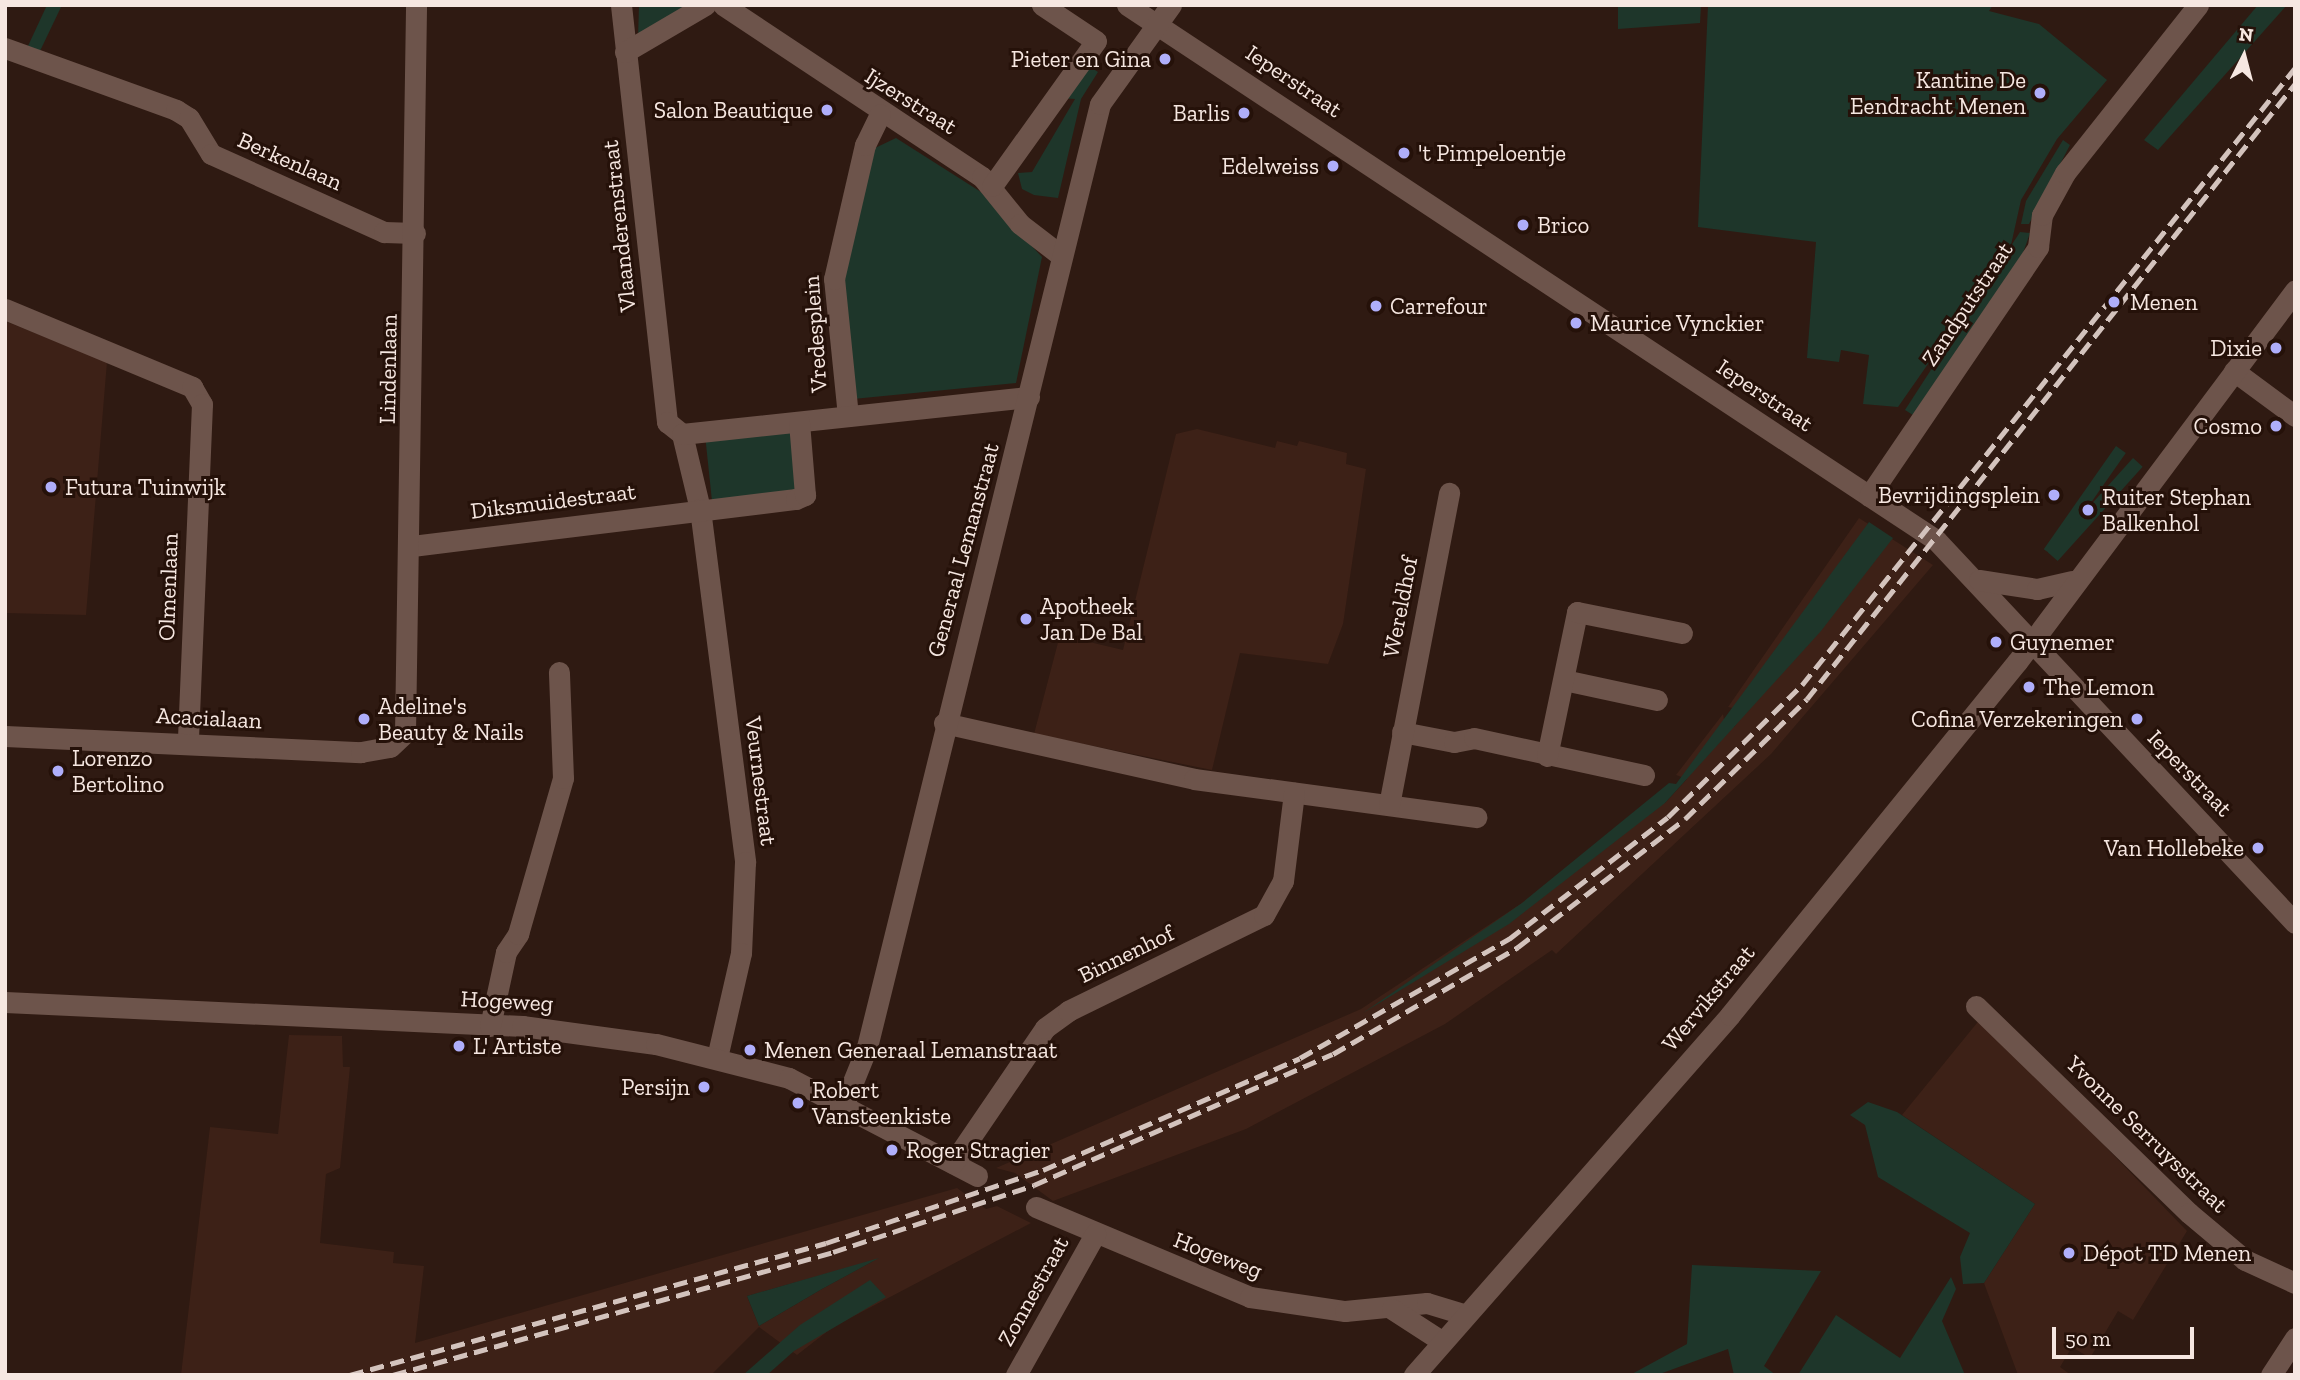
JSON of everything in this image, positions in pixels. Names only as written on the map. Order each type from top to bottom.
[{"type":"street","name":"Lindenlaan","points":[[405,733],[412,546],[416,5]]},
{"type":"street","name":"Vlaanderenstraat","points":[[621,5],[667,422],[682,434],[700,509]]},
{"type":"street","points":[[625,52],[705,5]]},
{"type":"street","name":"Ijzerstraat","points":[[723,5],[880,114],[992,187],[1020,223],[1059,254]]},
{"type":"street","points":[[992,187],[1096,41],[1042,5]]},
{"type":"street","name":"Ieperstraat","points":[[1127,5],[1157,22],[1936,540],[1979,580],[2030,645],[2295,923]]},
{"type":"street","name":"Generaal Lemanstraat","points":[[844,1104],[867,1046],[944,723],[1029,397],[1059,254],[1100,104],[1171,5]]},
{"type":"street","name":"Zandputstraat","points":[[1868,496],[2038,247],[2042,215],[2065,173],[2198,5]]},
{"type":"street","name":"Berkenlaan","points":[[5,48],[176,110],[189,118],[211,154],[384,232],[415,233]]},
{"type":"street","name":"Vredesplein","points":[[880,114],[864,145],[834,279],[848,415],[1029,397]]},
{"type":"street","points":[[2030,645],[2072,581],[2295,290]]},
{"type":"street","name":"Olmenlaan","points":[[5,309],[192,387],[202,404],[188,743]]},
{"type":"street","points":[[2234,370],[2295,416]]},
{"type":"street","points":[[682,434],[848,415]]},
{"type":"street","name":"Diksmuidestraat","points":[[412,546],[805,495],[799,422]]},
{"type":"street","name":"Wereldhof","points":[[1389,805],[1449,493]]},
{"type":"street","name":"Veurnestraat","points":[[700,509],[745,862],[741,953],[717,1058]]},
{"type":"street","points":[[1979,580],[2037,589],[2072,581]]},
{"type":"street","points":[[1547,756],[1577,612],[1682,633]]},
{"type":"street","name":"Wervikstraat","points":[[1414,1375],[1462,1314],[1730,1015],[2030,645]]},
{"type":"street","points":[[490,1026],[506,952],[518,933],[563,778],[559,672]]},
{"type":"street","points":[[1564,680],[1657,701]]},
{"type":"street","points":[[944,723],[1194,779],[1476,817]]},
{"type":"street","points":[[1402,732],[1454,742],[1474,738],[1644,775]]},
{"type":"street","name":"Acacialaan","points":[[5,736],[361,752],[390,747],[405,733]]},
{"type":"street","name":"Binnenhof","points":[[953,1163],[1045,1028],[1068,1011],[1264,915],[1283,881],[1294,793]]},
{"type":"street","name":"Hogeweg","points":[[5,1002],[589,1033],[717,1058],[789,1079],[844,1104],[977,1176]]},
{"type":"street","name":"Yvonne Serruysstraat","points":[[1976,1006],[2189,1213],[2245,1260],[2295,1283]]},
{"type":"street","name":"Hogeweg","points":[[1036,1207],[1250,1297],[1311,1308],[1392,1309],[1427,1303],[1462,1314]]},
{"type":"street","name":"Zonnestraat","points":[[1016,1375],[1095,1234]]},
{"type":"street","points":[[1392,1309],[1440,1340]]},
{"type":"street","points":[[2271,1375],[2295,1338]]},
{"type":"shaded area","name":"Futura Tuinwijk","points":[[5,321],[107,362],[86,615],[5,613]]},
{"type":"shaded area","points":[[1197,429],[1275,448],[1277,441],[1297,446],[1299,441],[1347,453],[1346,464],[1366,469],[1343,624],[1328,664],[1240,653],[1212,770],[1034,734],[1060,635],[1123,650],[1176,434]]},
{"type":"shaded area","points":[[1859,518],[1933,565],[1771,754],[1556,954],[1552,950],[1445,1024],[1246,1129],[1053,1201],[1015,1173],[996,1168],[1361,1009],[1522,903],[1642,806],[1665,803],[1687,779],[1676,775],[1723,714],[1725,725],[1734,727],[1746,711],[1728,707]]},
{"type":"shaded area","points":[[1981,1018],[2187,1231],[2133,1320],[2118,1311],[2090,1358],[2072,1347],[2060,1367],[2071,1375],[2018,1375],[1984,1283],[2035,1204],[1902,1115]]},
{"type":"shaded area","points":[[289,1035],[342,1036],[343,1067],[350,1067],[340,1168],[326,1174],[320,1243],[394,1252],[393,1263],[424,1266],[415,1343],[957,1188],[986,1209],[997,1206],[1031,1223],[833,1327],[797,1355],[759,1327],[711,1375],[181,1375],[210,1127],[278,1134]],"holes":[[[875,1260],[759,1326],[747,1296]]]},
{"type":"green space","points":[[47,5],[62,5],[40,51],[28,46]]},
{"type":"green space","points":[[639,5],[698,5],[638,40]]},
{"type":"green space","points":[[1618,5],[1701,5],[1700,23],[1618,29]]},
{"type":"green space","points":[[1708,5],[1993,5],[1989,11],[2039,24],[2107,80],[2057,139],[2021,200],[2011,245],[1898,407],[1863,404],[1869,355],[1841,350],[1839,362],[1807,358],[1816,242],[1698,227]]},
{"type":"green space","points":[[2258,5],[2287,5],[2158,150],[2144,140]]},
{"type":"green space","points":[[1086,64],[1098,72],[1081,99],[1058,198],[1034,195],[1022,189],[1018,173],[1032,172],[1075,99],[1062,98]]},
{"type":"green space","points":[[896,138],[981,192],[1042,257],[1016,383],[853,399],[842,267],[875,148]]},
{"type":"green space","points":[[2063,140],[2070,145],[2029,224],[2021,224],[2026,201]]},
{"type":"green space","points":[[2020,232],[2030,233],[2023,253],[1913,415],[1905,410]]},
{"type":"green space","points":[[790,430],[797,494],[712,503],[705,439]]},
{"type":"green space","points":[[2116,446],[2126,453],[2054,556],[2044,549]]},
{"type":"green space","points":[[2133,458],[2143,467],[2058,561],[2048,552]]},
{"type":"green space","points":[[1869,522],[1893,538],[1821,631],[1665,803],[1509,924],[1363,1013],[1522,903],[1669,783],[1676,784]]},
{"type":"green space","points":[[1868,1102],[1897,1112],[2035,1204],[1984,1283],[1963,1284],[1960,1257],[1970,1233],[1878,1177],[1865,1125],[1850,1115]]},
{"type":"green space","points":[[879,1258],[822,1289],[759,1326],[747,1296]]},
{"type":"green space","points":[[1692,1265],[1821,1271],[1764,1366],[1776,1375],[1734,1375],[1728,1349],[1657,1375],[1630,1375],[1687,1344]]},
{"type":"green space","points":[[1951,1277],[1956,1289],[1942,1321],[1965,1375],[1798,1375],[1836,1315],[1900,1358]]},
{"type":"green space","points":[[870,1280],[886,1297],[794,1351],[767,1375],[743,1375],[800,1325]]},
{"type":"railway","points":[[350,1375],[826,1243],[1043,1170],[1300,1058],[1509,939],[1668,817],[1802,685],[2295,68]]},
{"type":"railway","points":[[393,1375],[833,1252],[1034,1185],[1333,1054],[1518,947],[1685,819],[1807,699],[2295,84]]},
{"type":"place","name":"Pieter en Gina","points":[[1165,59]]},
{"type":"place","name":"Kantine De Eendracht Menen","points":[[2040,93]]},
{"type":"place","name":"Salon Beautique","points":[[827,110]]},
{"type":"place","name":"Barlis","points":[[1244,113]]},
{"type":"place","name":"'t Pimpeloentje","points":[[1404,153]]},
{"type":"place","name":"Edelweiss","points":[[1333,166]]},
{"type":"place","name":"Brico","points":[[1523,225]]},
{"type":"place","name":"Menen","points":[[2114,302]]},
{"type":"place","name":"Carrefour","points":[[1376,306]]},
{"type":"place","name":"Maurice Vynckier","points":[[1576,323]]},
{"type":"place","name":"Dixie","points":[[2276,348]]},
{"type":"place","name":"Cosmo","points":[[2276,426]]},
{"type":"place","name":"Futura Tuinwijk","points":[[51,487]]},
{"type":"place","name":"Bevrijdingsplein","points":[[2054,495]]},
{"type":"place","name":"Ruiter Stephan Balkenhol","points":[[2088,510]]},
{"type":"place","name":"Apotheek Jan De Bal","points":[[1026,619]]},
{"type":"place","name":"Guynemer","points":[[1996,642]]},
{"type":"place","name":"The Lemon","points":[[2029,687]]},
{"type":"place","name":"Adeline's Beauty & Nails","points":[[364,719]]},
{"type":"place","name":"Cofina Verzekeringen","points":[[2137,719]]},
{"type":"place","name":"Lorenzo Bertolino","points":[[58,771]]},
{"type":"place","name":"Van Hollebeke","points":[[2258,848]]},
{"type":"place","name":"L' Artiste","points":[[459,1046]]},
{"type":"place","name":"Menen Generaal Lemanstraat","points":[[750,1050]]},
{"type":"place","name":"Persijn","points":[[704,1087]]},
{"type":"place","name":"Robert Vansteenkiste","points":[[798,1103]]},
{"type":"place","name":"Roger Stragier","points":[[892,1150]]},
{"type":"place","name":"Dépot TD Menen","points":[[2069,1253]]}]
